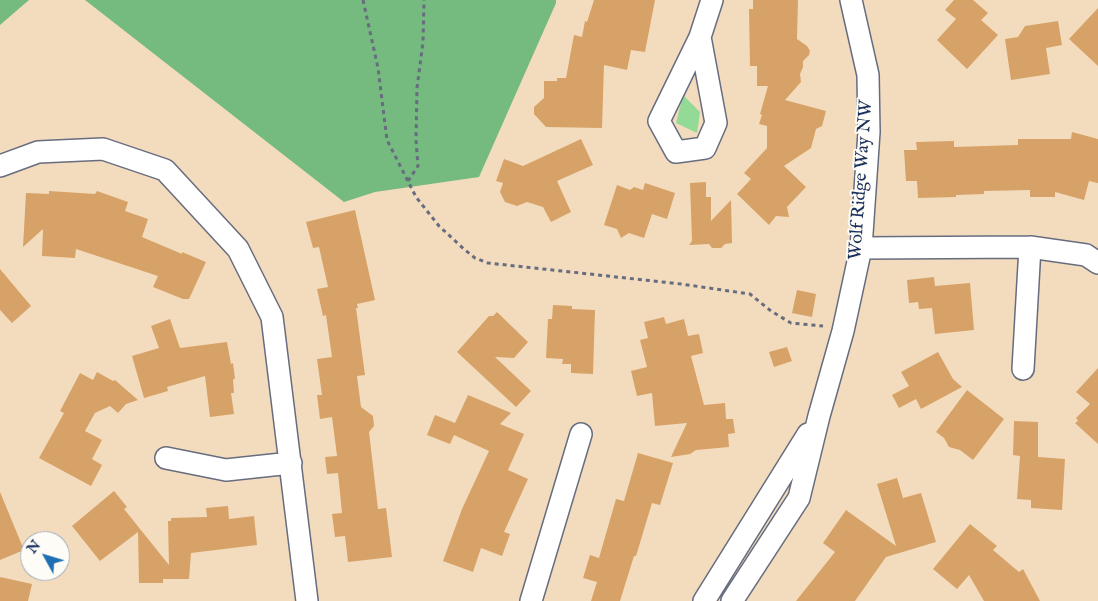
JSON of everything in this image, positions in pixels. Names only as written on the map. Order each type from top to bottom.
[{"type":"street","points":[[700,37],[716,123],[705,148],[676,152],[659,120],[700,37],[712,0]]},
{"type":"street","name":"Wolf Ridge Way NW","points":[[732,601],[799,498],[819,416],[843,331],[861,248],[869,132],[868,75],[851,0]]},
{"type":"street","points":[[0,166],[38,152],[103,149],[165,170],[238,249],[272,316],[307,601]]},
{"type":"street","points":[[1023,369],[1030,247]]},
{"type":"street","points":[[861,248],[1030,247],[1086,255],[1098,263]]},
{"type":"street","name":"Wolf Ridge Way NW","points":[[704,601],[819,416]]},
{"type":"street","points":[[531,601],[581,434]]},
{"type":"street","points":[[166,458],[226,470],[290,463]]},
{"type":"path","points":[[363,0],[378,68],[387,140],[416,197],[440,226],[476,258],[488,263],[682,284],[750,294],[772,312],[791,322],[824,326],[843,331]]},
{"type":"path","points":[[408,181],[418,166],[416,140],[417,88],[423,42],[424,0]]},
{"type":"green space","points":[[0,0],[29,0],[0,25]]},
{"type":"green space","points":[[85,0],[556,0],[556,3],[479,177],[375,192],[344,202]]},
{"type":"green space","points":[[683,95],[700,112],[697,133],[676,123]]},
{"type":"building","points":[[594,0],[655,0],[645,52],[631,50],[627,70],[604,65],[602,128],[546,127],[534,114],[534,107],[544,98],[544,81],[557,81],[557,78],[566,78],[574,35],[582,37],[585,21],[587,22]]},
{"type":"building","points":[[753,0],[798,0],[797,39],[807,46],[810,51],[803,61],[800,74],[801,82],[785,100],[826,111],[822,126],[816,129],[811,148],[784,166],[806,187],[787,207],[789,217],[776,216],[769,225],[737,194],[751,179],[744,173],[767,148],[767,126],[759,124],[768,86],[757,86],[757,66],[750,66],[749,9],[753,9]]},
{"type":"building","points":[[954,0],[973,0],[988,13],[981,20],[998,35],[967,69],[937,40],[956,19],[945,10]]},
{"type":"building","points":[[1098,8],[1098,66],[1069,39]]},
{"type":"building","points":[[1058,21],[1062,45],[1046,48],[1050,74],[1011,80],[1005,39],[1018,37],[1025,26]]},
{"type":"building","points":[[1072,132],[1098,139],[1098,183],[1089,181],[1084,200],[1055,192],[1055,197],[1030,197],[1030,190],[984,191],[984,194],[956,195],[956,197],[918,198],[917,181],[906,181],[904,150],[917,150],[916,142],[954,141],[954,147],[1018,145],[1018,139],[1071,139]]},
{"type":"building","points":[[581,139],[593,165],[557,181],[571,212],[551,222],[543,207],[527,202],[517,206],[505,202],[500,192],[503,183],[496,181],[504,159],[523,166]]},
{"type":"building","points":[[706,182],[706,197],[711,197],[711,221],[731,200],[732,243],[725,244],[721,248],[712,248],[709,244],[689,245],[692,241],[690,183]]},
{"type":"building","points":[[645,183],[675,193],[667,219],[652,214],[644,238],[629,233],[621,238],[617,229],[604,225],[617,185],[630,190],[634,187],[643,190]]},
{"type":"building","points":[[49,191],[95,194],[97,191],[128,202],[125,211],[148,219],[142,237],[206,262],[189,299],[183,299],[153,287],[158,276],[76,249],[75,258],[42,256],[43,229],[23,247],[26,193],[49,194]]},
{"type":"building","points":[[355,210],[375,300],[357,304],[358,308],[356,308],[365,375],[357,376],[361,407],[373,416],[374,426],[369,432],[378,509],[386,508],[392,557],[348,562],[345,536],[335,537],[332,514],[342,513],[338,473],[327,474],[325,457],[337,456],[332,417],[320,419],[317,395],[322,395],[317,359],[332,357],[326,315],[323,316],[317,289],[328,287],[319,247],[313,248],[306,222]]},
{"type":"building","points":[[0,269],[31,306],[12,323],[0,310]]},
{"type":"building","points":[[934,277],[935,286],[970,283],[974,330],[935,334],[932,308],[919,309],[918,302],[909,303],[907,280]]},
{"type":"building","points":[[797,290],[816,294],[812,317],[792,313]]},
{"type":"building","points":[[553,305],[572,306],[572,309],[595,310],[593,374],[571,373],[571,364],[562,364],[563,359],[546,358],[548,319],[552,319]]},
{"type":"building","points":[[497,312],[528,342],[514,358],[495,357],[531,391],[516,407],[457,352],[489,316],[493,316]]},
{"type":"building","points":[[664,317],[666,324],[684,319],[688,336],[699,334],[703,353],[691,356],[704,405],[725,403],[726,419],[733,419],[735,433],[728,434],[729,447],[696,450],[690,454],[671,457],[687,423],[655,426],[652,393],[637,396],[631,371],[647,367],[640,340],[648,338],[644,322]]},
{"type":"building","points":[[170,319],[180,348],[227,342],[235,379],[233,379],[234,393],[231,393],[234,414],[210,417],[205,376],[167,387],[168,391],[144,398],[132,356],[159,348],[151,326]]},
{"type":"building","points":[[787,347],[792,361],[774,367],[769,352]]},
{"type":"building","points":[[938,352],[953,379],[962,387],[921,409],[916,399],[899,408],[892,395],[909,386],[901,372]]},
{"type":"building","points":[[1098,368],[1098,444],[1075,423],[1078,421],[1076,418],[1090,404],[1076,392]]},
{"type":"building","points":[[97,372],[113,381],[115,380],[138,400],[126,404],[118,413],[110,406],[95,413],[85,431],[102,440],[92,459],[102,465],[91,486],[39,458],[64,413],[60,411],[80,373],[93,380]]},
{"type":"building","points":[[967,390],[1004,419],[973,460],[960,450],[949,447],[944,438],[936,432]]},
{"type":"building","points":[[468,395],[511,413],[500,424],[524,434],[508,470],[528,479],[504,532],[510,534],[502,556],[481,548],[473,572],[443,561],[462,509],[489,451],[454,435],[450,444],[427,435],[435,415],[455,423]]},
{"type":"building","points":[[1014,421],[1038,422],[1038,457],[1065,459],[1062,510],[1031,508],[1031,500],[1017,499],[1020,456],[1013,455]]},
{"type":"building","points":[[638,453],[673,463],[660,505],[652,503],[620,601],[591,601],[597,582],[583,578],[590,555],[599,558],[616,499],[624,501]]},
{"type":"building","points":[[897,478],[903,498],[921,493],[936,542],[886,557],[855,601],[796,601],[835,552],[823,543],[846,510],[896,546],[877,484]]},
{"type":"building","points":[[114,491],[127,507],[124,509],[169,565],[168,521],[171,521],[171,518],[207,517],[206,508],[228,506],[229,519],[254,516],[257,545],[191,553],[189,579],[163,579],[163,583],[139,583],[138,532],[100,561],[72,526]]},
{"type":"building","points":[[0,492],[20,540],[20,552],[0,560]]},
{"type":"building","points":[[970,524],[997,546],[993,550],[1019,572],[1023,569],[1040,601],[984,601],[969,575],[957,589],[933,569]]},
{"type":"building","points":[[0,577],[32,584],[28,601],[0,601]]}]
